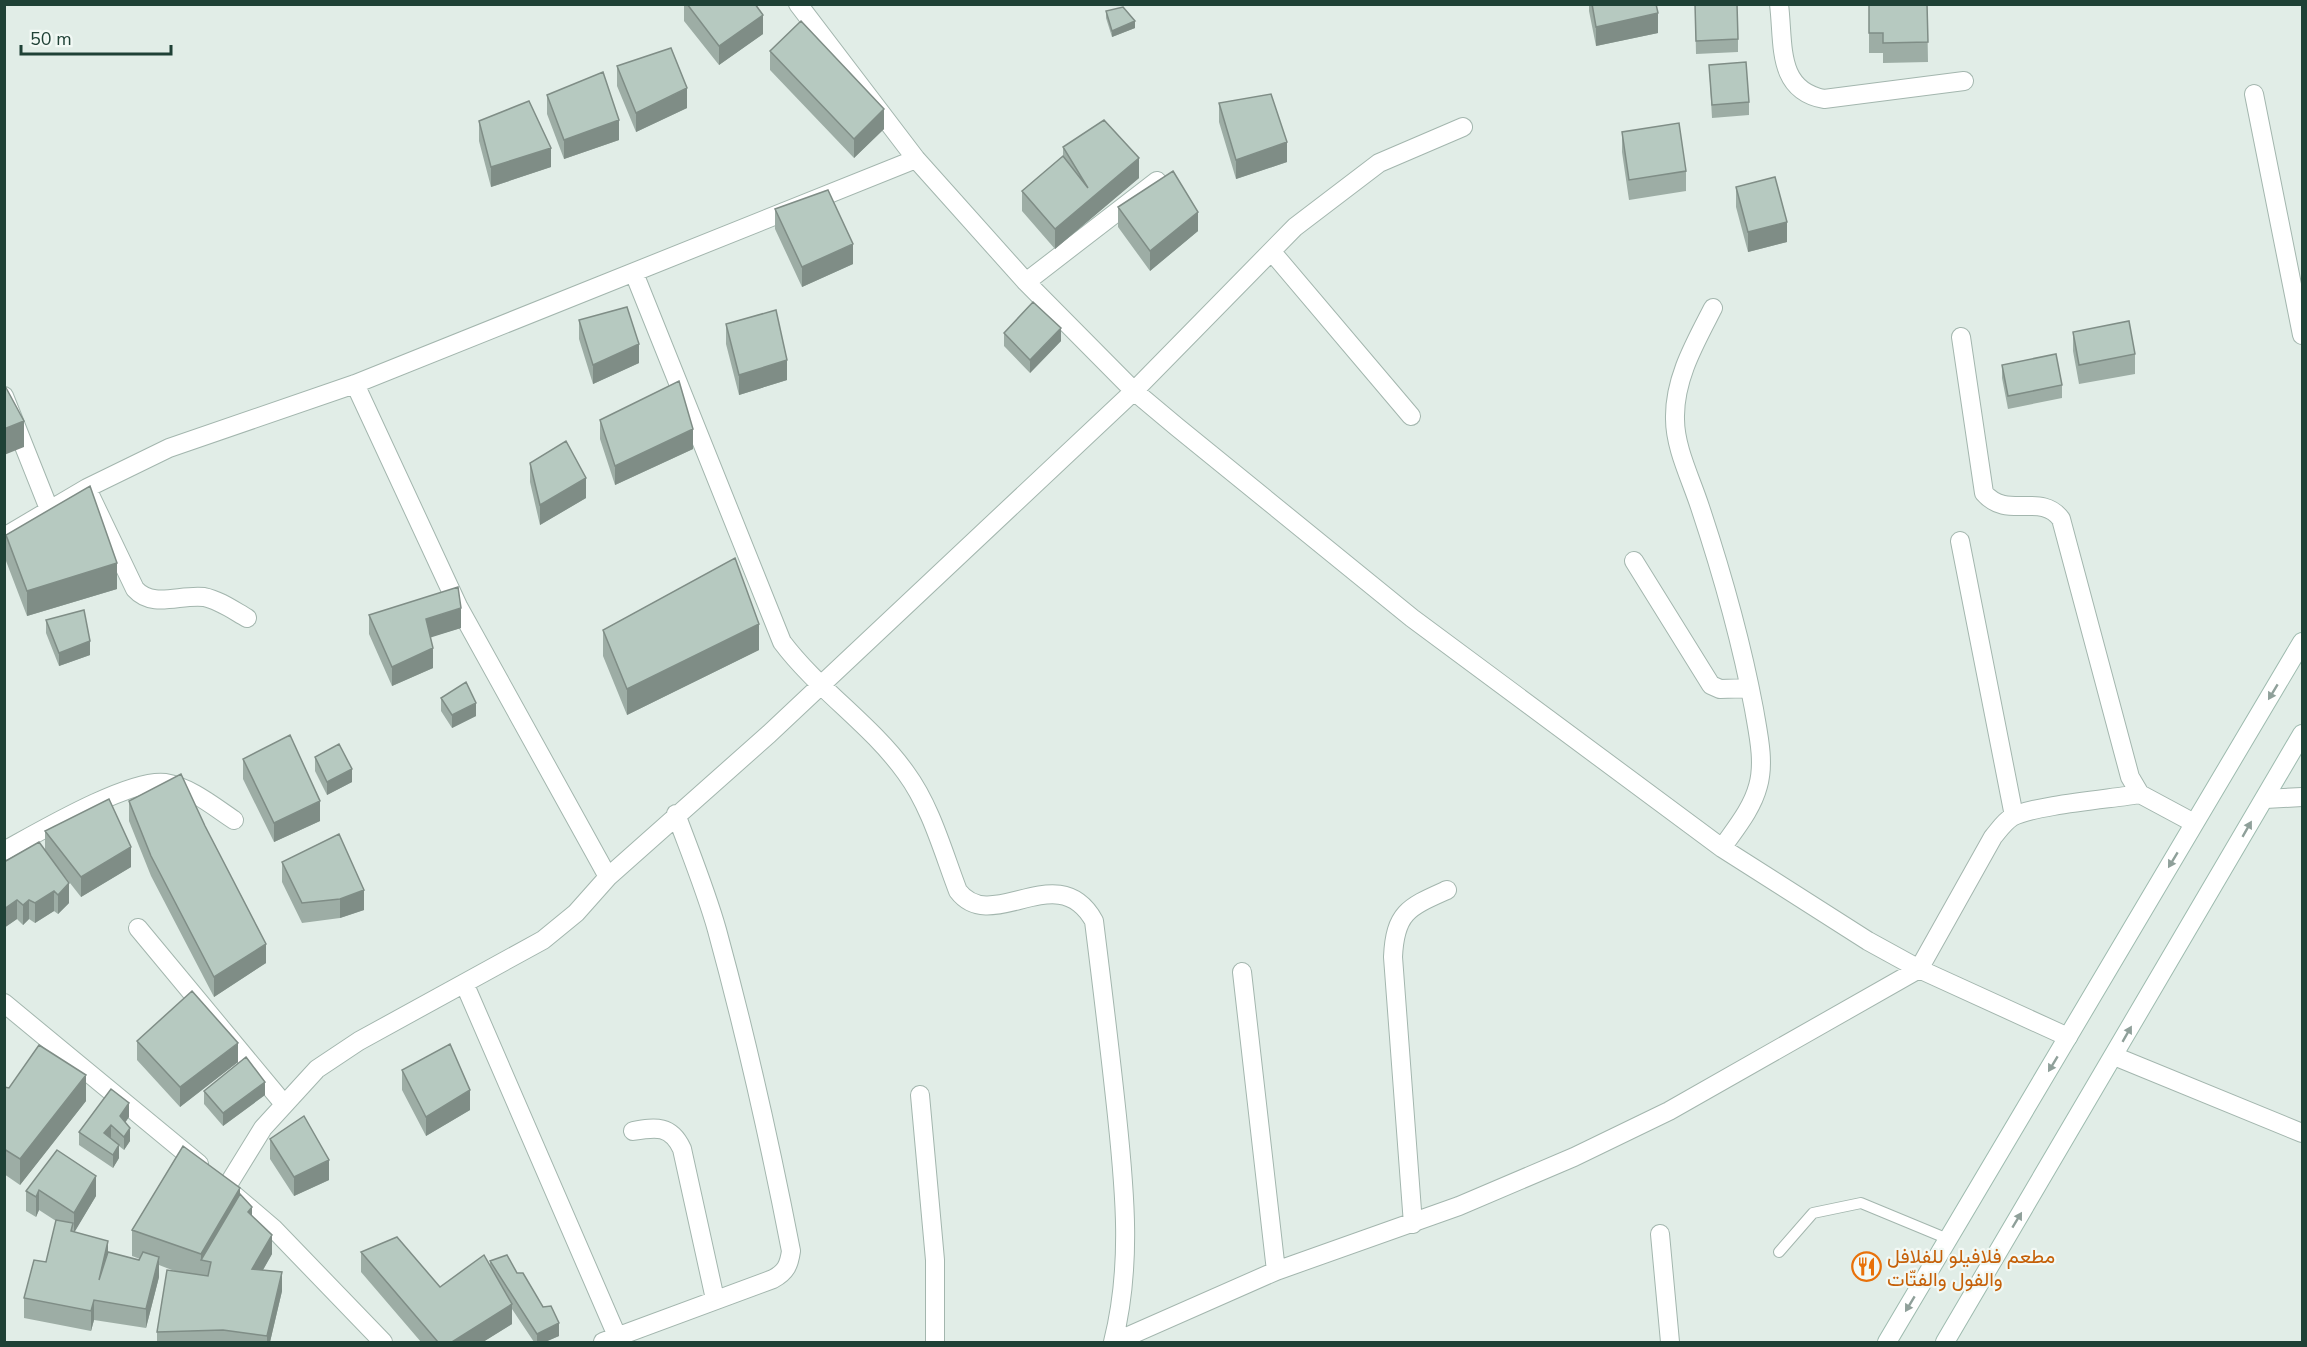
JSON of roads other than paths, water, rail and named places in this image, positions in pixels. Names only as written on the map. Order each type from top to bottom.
[{"type":"street","points":[[798,4],[916,159],[1026,282],[1134,391],[1412,618],[1722,849],[1868,941],[1919,969],[2068,1037]]},
{"type":"street","points":[[1779,4],[1788,77],[1799,90],[1812,97],[1824,99],[1964,81]]},
{"type":"street","points":[[2254,94],[2302,335]]},
{"type":"street","points":[[226,1188],[263,1128],[325,1064],[359,1041],[465,985],[543,940],[576,913],[608,877],[676,814],[769,734],[1134,391],[1295,228],[1379,163],[1463,127]]},
{"type":"street","points":[[4,537],[87,488],[169,448],[355,384],[916,159]]},
{"type":"street","points":[[1026,282],[1157,181]]},
{"type":"street","points":[[1272,252],[1411,416]]},
{"type":"street","points":[[634,273],[782,642],[795,660],[867,728],[906,773],[926,810],[958,891],[964,899],[986,907],[1056,893],[1073,897],[1087,907],[1094,921],[1115,1095],[1126,1234],[1124,1278],[1114,1342]]},
{"type":"street","points":[[1713,308],[1687,358],[1678,388],[1674,420],[1680,448],[1725,582],[1750,687],[1761,764],[1758,786],[1750,807],[1722,849]]},
{"type":"street","points":[[1961,338],[1984,493],[1991,502],[2001,506],[2048,507],[2061,519],[2130,777],[2140,794],[2194,823]]},
{"type":"street","points":[[355,384],[458,606],[608,877]]},
{"type":"street","points":[[4,396],[49,510]]},
{"type":"street","points":[[87,488],[135,589],[141,596],[151,600],[205,598],[217,601],[247,618]]},
{"type":"street","points":[[1960,542],[2014,816]]},
{"type":"street","points":[[1634,561],[1711,685],[1720,690],[1750,687]]},
{"type":"street","points":[[1887,1342],[2302,642]]},
{"type":"street","points":[[1945,1342],[2302,734]]},
{"type":"street","points":[[4,851],[91,804],[151,783],[177,786],[234,820]]},
{"type":"street","points":[[1114,1342],[1276,1271],[1413,1224],[1574,1157],[1669,1111],[1919,969],[1993,837],[2004,823],[2014,816],[2140,794]]},
{"type":"street","points":[[2265,799],[2302,796]]},
{"type":"street","points":[[465,985],[610,1339],[784,1273],[789,1264],[791,1251],[774,1166],[716,928],[676,814]]},
{"type":"street","points":[[1413,1224],[1393,957],[1394,938],[1399,920],[1414,905],[1447,890]]},
{"type":"street","points":[[138,928],[285,1104]]},
{"type":"street","points":[[1242,972],[1276,1271]]},
{"type":"street","points":[[4,1003],[134,1108],[273,1228],[383,1342]]},
{"type":"street","points":[[2114,1056],[2302,1133]]},
{"type":"street","points":[[920,1095],[935,1260],[935,1342]]},
{"type":"street","points":[[633,1131],[655,1127],[668,1130],[679,1143],[716,1299]]},
{"type":"street","points":[[1660,1234],[1670,1342]]},
{"type":"lane","points":[[1779,1252],[1813,1213],[1861,1203],[1948,1239]]},
{"type":"place","name":"مطعم فلافيلو للفلافل والفول والفتّات","points":[[1866,1267]]}]
